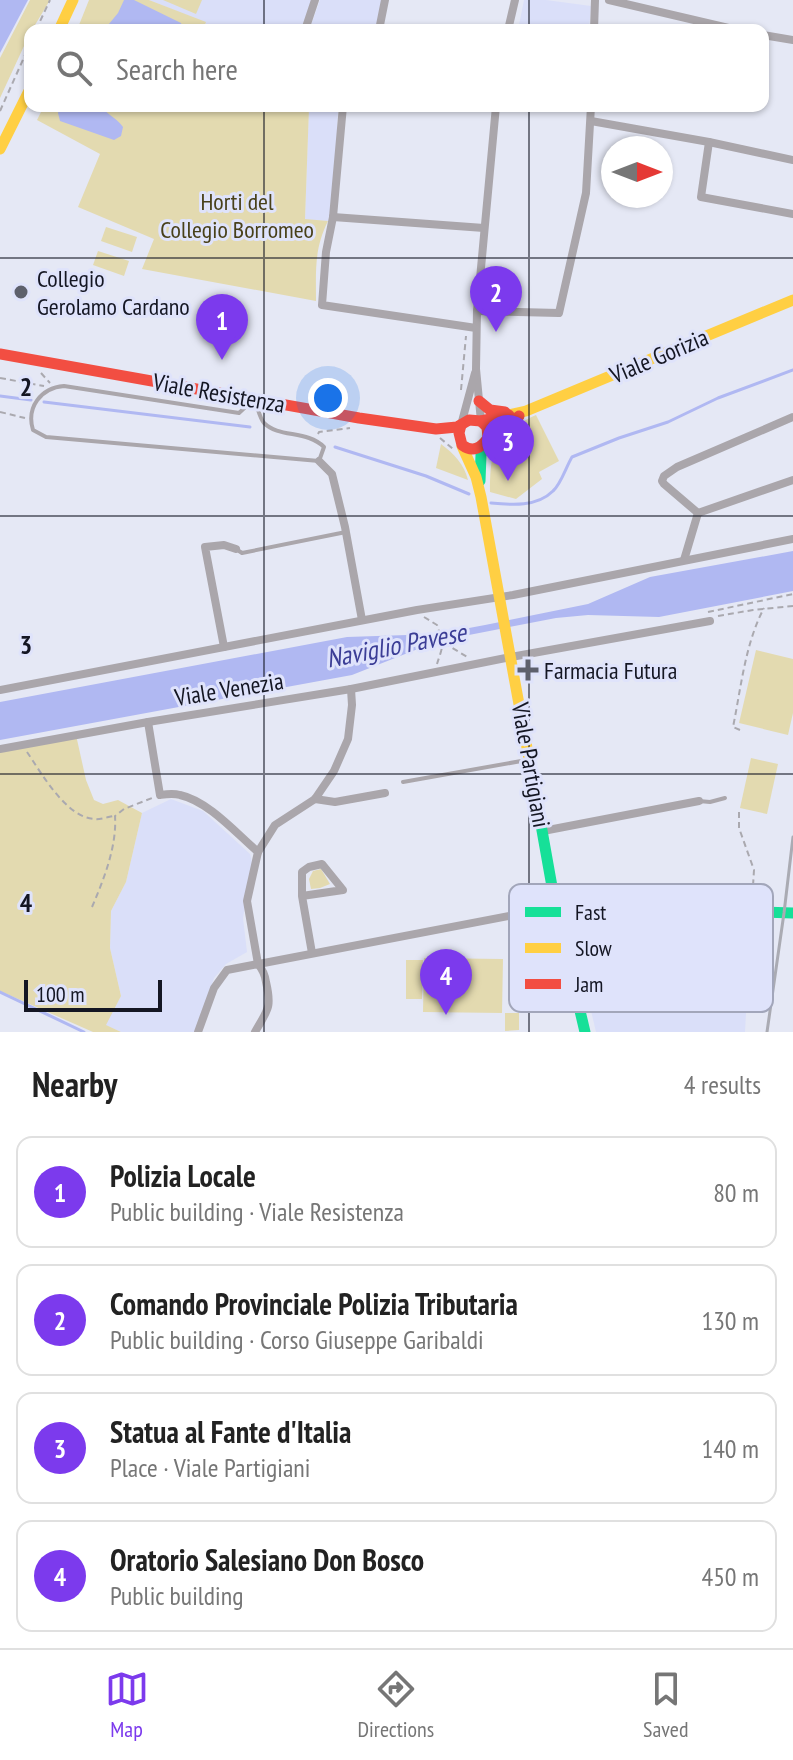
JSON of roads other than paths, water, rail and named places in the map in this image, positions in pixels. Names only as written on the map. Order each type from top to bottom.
[{"type":"main road","points":[[62,24],[73,0]]},
{"type":"main road","points":[[0,149],[24,101]]},
{"type":"main road","name":"Viale Gorizia","points":[[481,421],[526,411],[793,300]]},
{"type":"main road","name":"Viale Resistenza","points":[[0,354],[359,418],[437,430],[461,425]]},
{"type":"main road","name":"Viale Gorizia","points":[[479,401],[495,412],[526,411]]},
{"type":"main road","name":"Viale Gorizia","points":[[486,443],[526,411]]},
{"type":"main road","points":[[469,420],[481,421],[487,427],[486,443],[474,450],[461,448],[458,434],[461,425],[469,420]]},
{"type":"main road","name":"Viale Resistenza","points":[[437,430],[461,448]]},
{"type":"main road","name":"Viale Partigiani","points":[[486,443],[480,465],[484,522],[552,884]]},
{"type":"main road","name":"Viale Partigiani","points":[[461,448],[476,477],[481,497]]},
{"type":"main road","points":[[773,913],[793,913]]},
{"type":"main road","name":"Viale Partigiani","points":[[580,1012],[585,1032]]},
{"type":"street","points":[[307,24],[315,0]]},
{"type":"street","points":[[380,24],[385,0]]},
{"type":"street","points":[[509,24],[515,0]]},
{"type":"street","points":[[594,24],[595,0]]},
{"type":"street","points":[[609,0],[711,24]]},
{"type":"street","points":[[769,36],[793,40]]},
{"type":"street","points":[[342,112],[322,305],[471,327]]},
{"type":"street","points":[[481,421],[471,327],[477,311],[495,112]]},
{"type":"street","points":[[477,311],[559,313],[586,193],[591,112]]},
{"type":"street","points":[[591,121],[793,160]]},
{"type":"street","points":[[709,142],[701,197],[793,214]]},
{"type":"street","points":[[333,217],[484,228]]},
{"type":"street","points":[[461,425],[476,369]]},
{"type":"street","points":[[698,513],[664,484],[662,478],[677,467],[793,417]]},
{"type":"street","points":[[319,461],[332,474],[362,620]]},
{"type":"street","points":[[698,513],[793,480]]},
{"type":"street","points":[[684,560],[698,513]]},
{"type":"street","points":[[0,690],[793,539]]},
{"type":"street","points":[[224,647],[205,547],[224,545],[236,549]]},
{"type":"street","name":"Viale Venezia","points":[[0,749],[351,689],[510,653],[710,621]]},
{"type":"street","points":[[255,1032],[270,1003],[262,966],[258,964],[247,901],[258,852],[275,825],[315,799],[334,771],[348,739],[351,689]]},
{"type":"street","points":[[148,722],[160,795],[176,793],[191,798],[258,852]]},
{"type":"street","points":[[315,799],[335,802],[385,793]]},
{"type":"street","points":[[543,831],[699,801]]},
{"type":"street","points":[[302,896],[343,890],[322,864],[302,872],[302,896],[312,953]]},
{"type":"street","points":[[198,1032],[214,988],[227,970],[509,917]]},
{"type":"lane","points":[[64,386],[239,413],[254,399],[261,420],[271,428],[316,439],[324,447],[319,461],[46,437],[33,430],[30,420],[33,406],[42,394],[53,387],[64,386]]},
{"type":"lane","points":[[236,549],[242,553],[346,532]]},
{"type":"lane","points":[[403,782],[530,759]]},
{"type":"lane","points":[[699,801],[725,798]]},
{"type":"water","points":[[0,0],[28,0],[0,53]]},
{"type":"water","points":[[124,0],[134,0],[181,24],[109,24]]},
{"type":"water","points":[[106,112],[123,127],[121,136],[114,140],[60,121],[58,113]]},
{"type":"water","name":"Naviglio Pavese","points":[[793,551],[793,591],[659,617],[588,615],[556,618],[438,641],[352,675],[0,740],[0,702],[347,637],[437,634],[485,625],[588,604],[650,577]]},
{"type":"waterway","points":[[491,503],[516,504],[540,500],[556,488],[572,457],[668,422],[718,398],[793,370]]},
{"type":"waterway","points":[[0,396],[31,400]]},
{"type":"waterway","points":[[44,402],[250,427]]},
{"type":"waterway","points":[[335,447],[426,476],[469,494]]},
{"type":"waterway","points":[[0,992],[84,1032]]},
{"type":"railway","points":[[773,990],[793,837]]},
{"type":"railway","points":[[767,1032],[770,1012]]},
{"type":"place","name":"Collegio Gerolamo Cardano","points":[[21,292]]},
{"type":"place","name":"Comando Provinciale Polizia Tributaria","points":[[496,332]]},
{"type":"place","name":"Polizia Locale","points":[[222,360]]},
{"type":"place","name":"Statua al Fante d'Italia","points":[[508,481]]},
{"type":"place","name":"Farmacia Futura","points":[[528,670]]},
{"type":"place","name":"Oratorio Salesiano Don Bosco","points":[[446,1015]]},
{"type":"park label","name":"Horti del Collegio Borromeo","points":[[237,215]]}]
